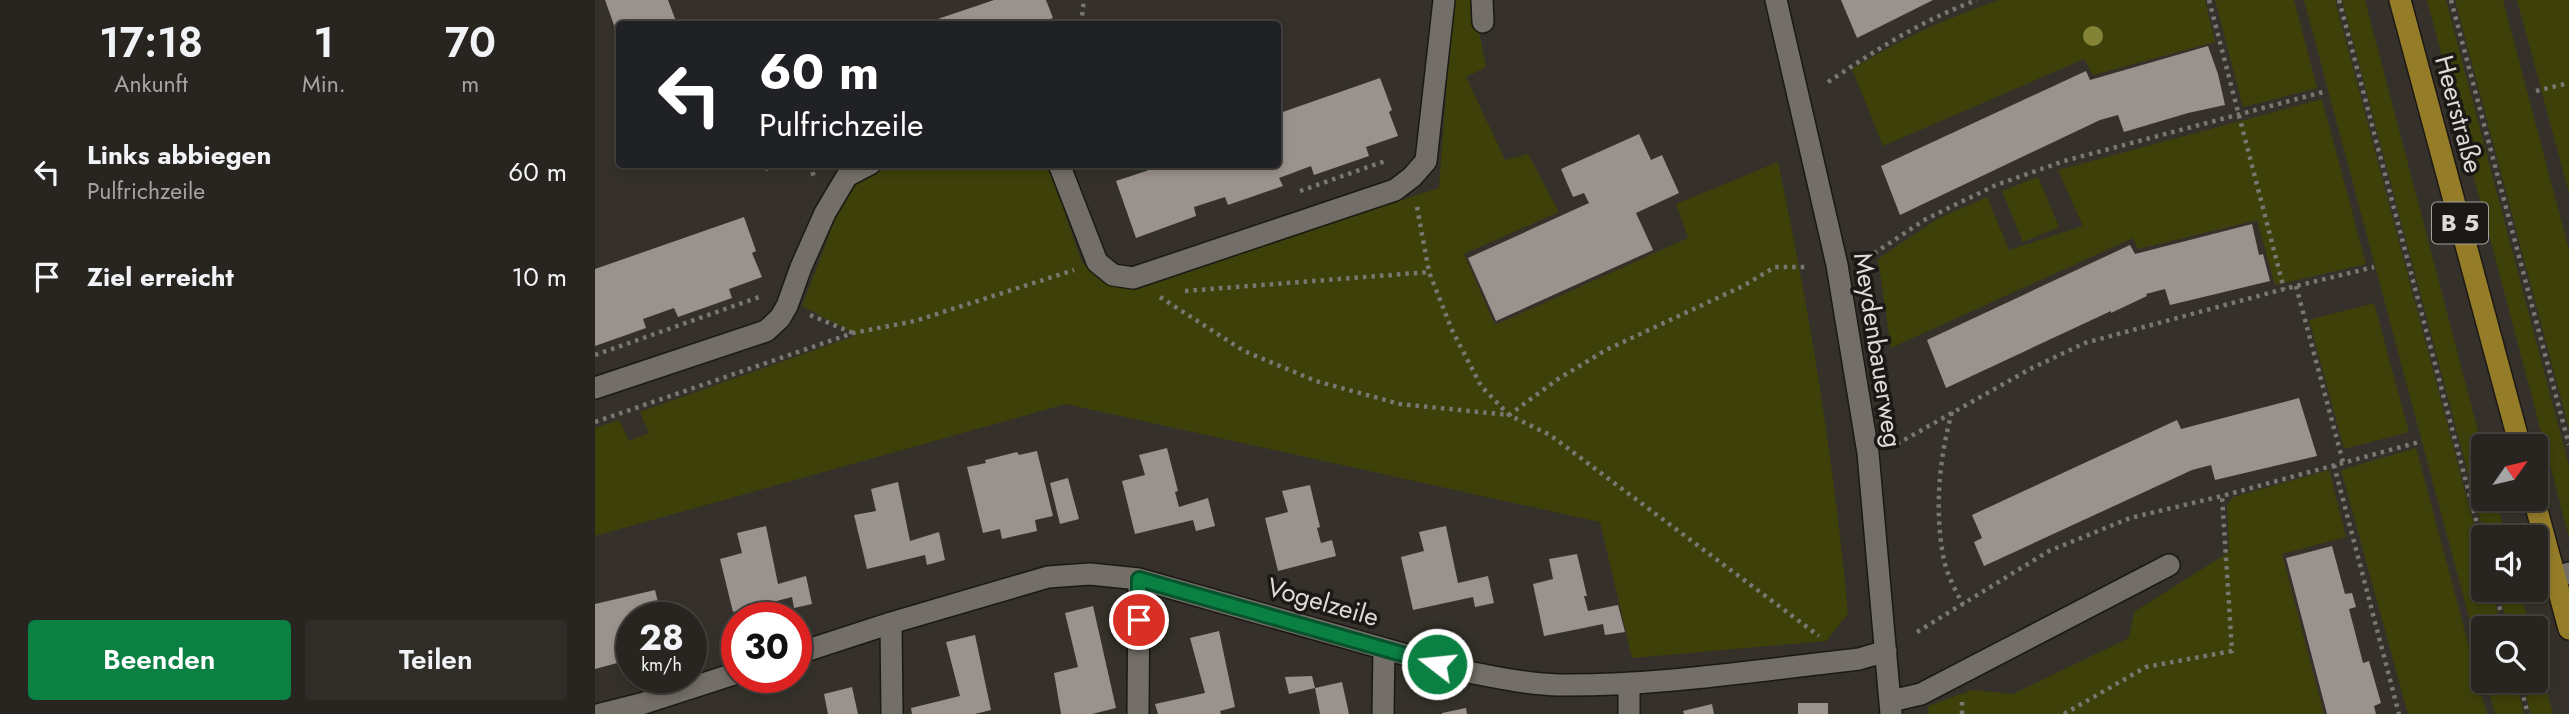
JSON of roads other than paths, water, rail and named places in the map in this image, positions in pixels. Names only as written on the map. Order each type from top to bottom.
[{"type":"main road","name":"Heerstraße","points":[[2400,0],[2517,434]]},
{"type":"main road","points":[[2538,511],[2562,575],[2569,629]]},
{"type":"street","points":[[1061,168],[1097,262],[1113,275],[1133,278],[1395,190],[1412,177],[1426,161],[1444,0]]},
{"type":"street","points":[[1482,0],[1483,22]]},
{"type":"street","name":"Meydenbauerweg","points":[[1776,0],[1837,265],[1868,453],[1891,708]]},
{"type":"street","points":[[595,388],[766,331],[780,318],[787,306],[825,213],[847,176],[862,168]]},
{"type":"street","points":[[1891,708],[2169,565]]},
{"type":"street","name":"Vogelzeile","points":[[812,649],[1048,578],[1090,574],[1139,579],[1463,671],[1556,685],[1629,683],[1859,659],[1886,651]]},
{"type":"street","points":[[1138,714],[1139,579]]},
{"type":"street","points":[[891,623],[892,714]]},
{"type":"street","points":[[1383,714],[1384,649]]},
{"type":"street","points":[[601,714],[642,709],[721,679]]},
{"type":"street","points":[[1629,683],[1629,714]]}]
